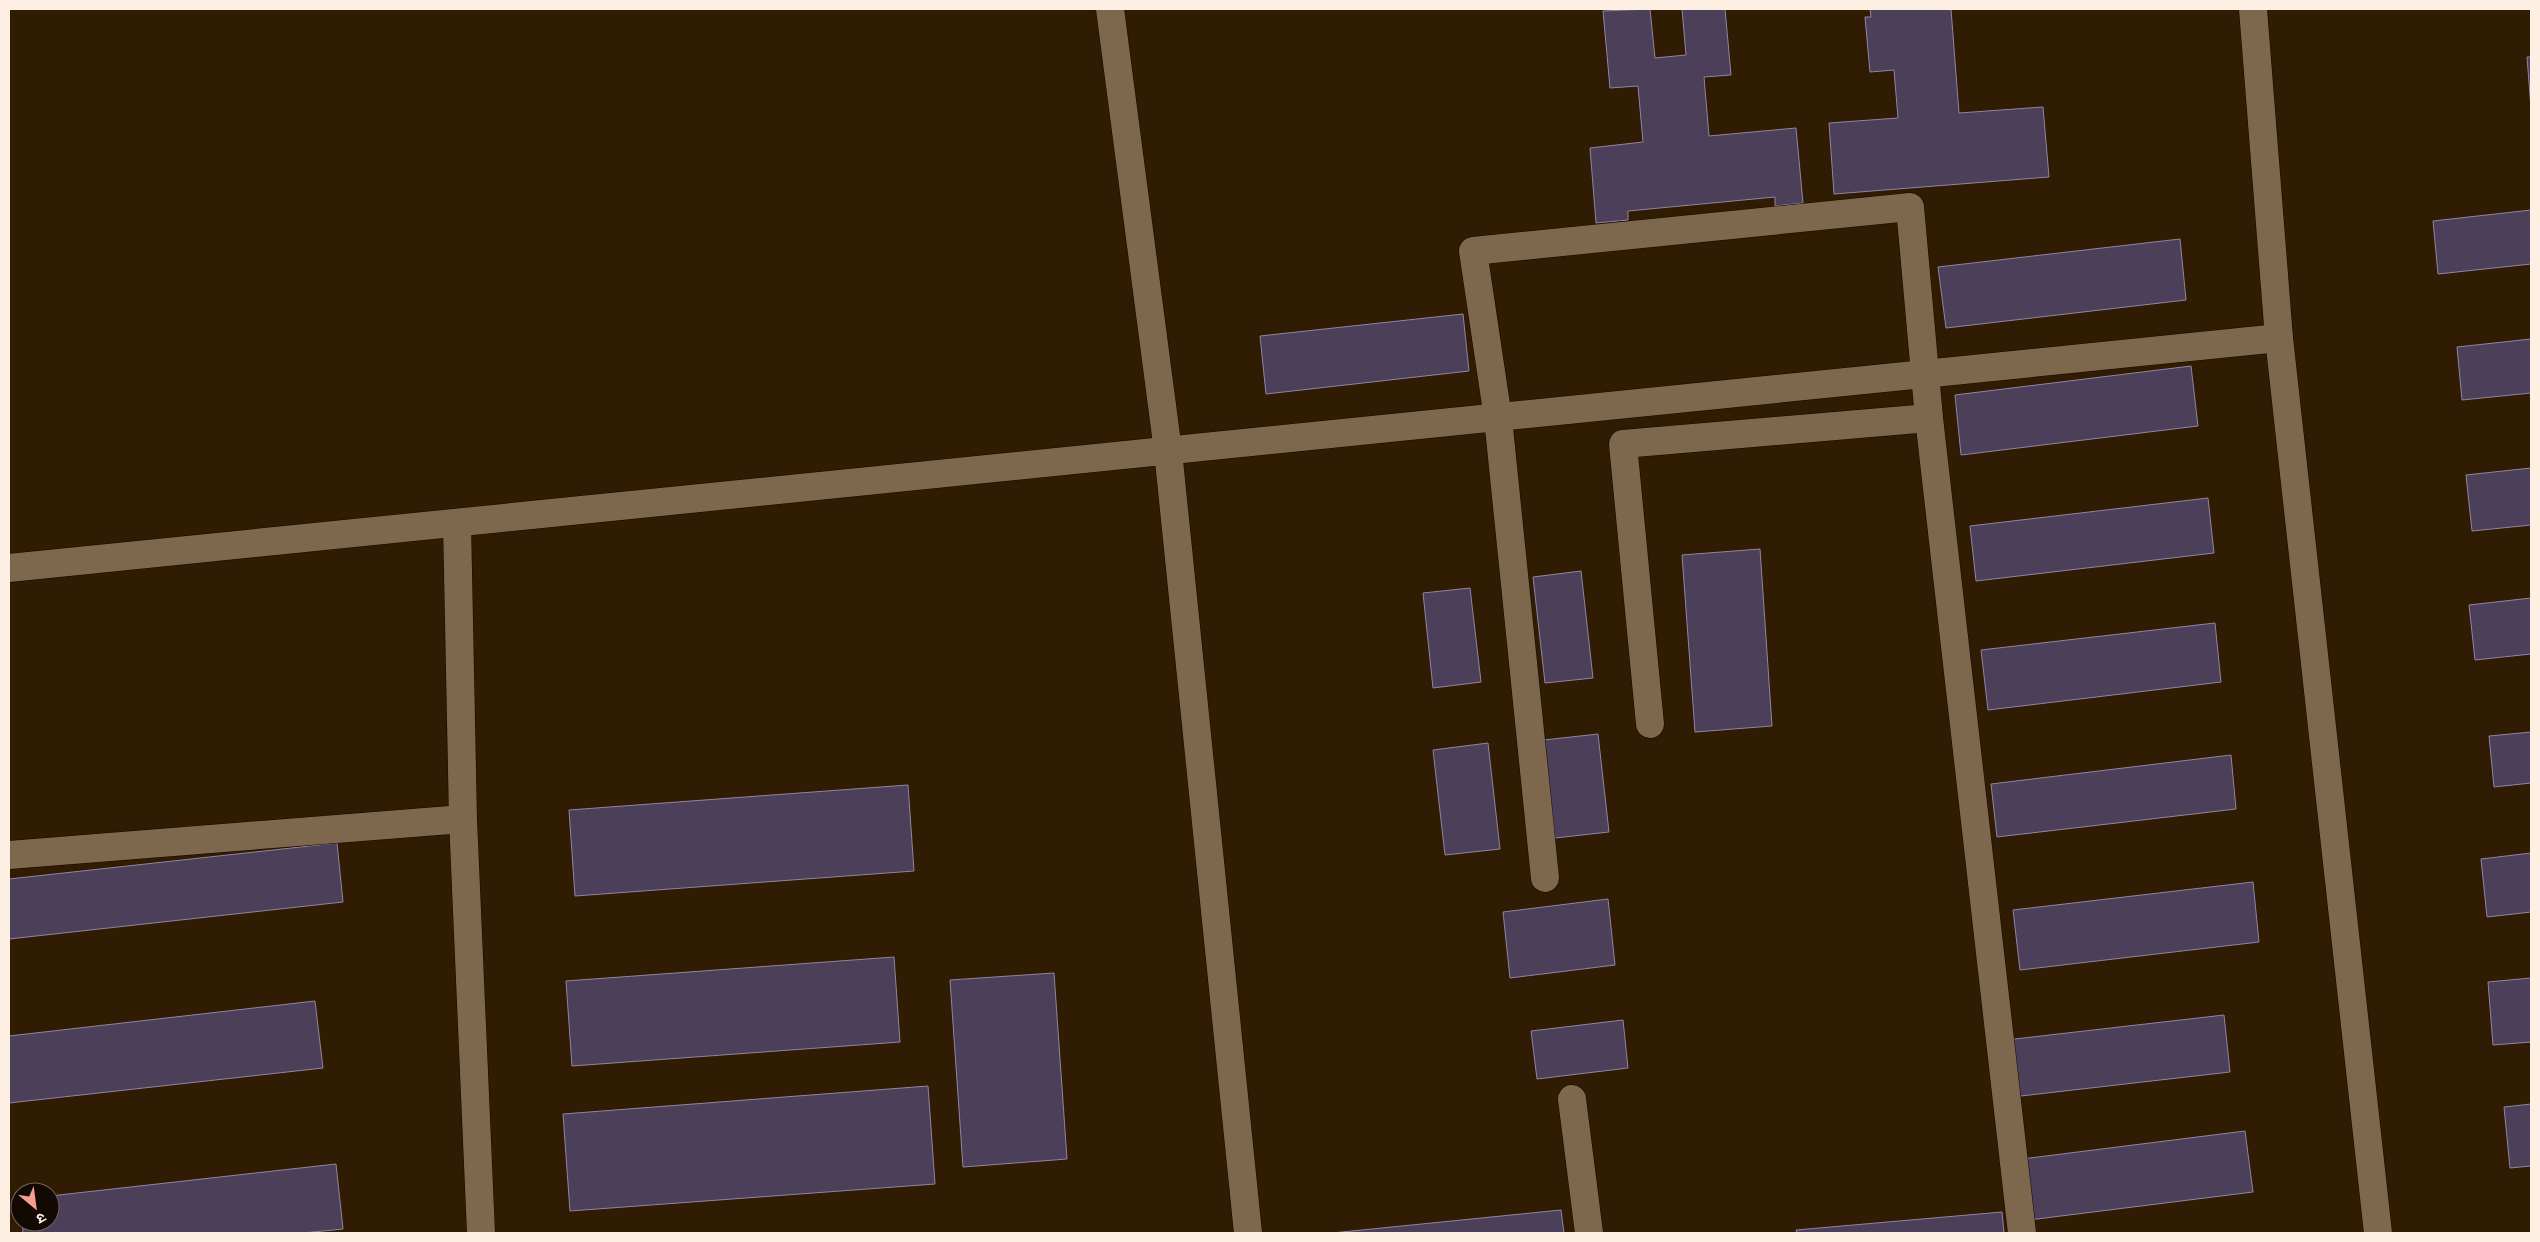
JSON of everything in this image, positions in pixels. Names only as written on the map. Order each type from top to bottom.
[{"type":"street","points":[[1110,9],[1168,451],[1248,1233]]},
{"type":"street","points":[[2253,9],[2279,338],[2378,1233]]},
{"type":"street","points":[[1546,878],[1498,418],[1473,251],[1910,207],[1924,374],[2022,1233]]},
{"type":"street","points":[[9,568],[2279,338]]},
{"type":"street","points":[[1650,724],[1623,444],[1929,418]]},
{"type":"street","points":[[457,523],[463,819],[481,1233]]},
{"type":"street","points":[[9,855],[463,819]]},
{"type":"street","points":[[1572,1099],[1588,1233]]},
{"type":"building","points":[[1650,9],[1655,58],[1686,55],[1682,9],[1725,9],[1731,75],[1704,77],[1709,136],[1796,128],[1803,203],[1775,206],[1775,197],[1628,211],[1628,220],[1596,223],[1590,148],[1643,142],[1638,86],[1610,88],[1603,11]]},
{"type":"building","points":[[1870,9],[1951,9],[1959,113],[2043,107],[2049,177],[1834,194],[1829,123],[1898,118],[1894,70],[1870,72],[1865,17],[1871,17]]},
{"type":"building","points":[[2527,57],[2531,57],[2531,108]]},
{"type":"building","points":[[2531,210],[2531,264],[2438,274],[2433,221]]},
{"type":"building","points":[[2180,239],[2186,300],[1946,328],[1938,267]]},
{"type":"building","points":[[1463,314],[1469,371],[1266,394],[1260,336]]},
{"type":"building","points":[[2531,339],[2531,393],[2462,400],[2457,347]]},
{"type":"building","points":[[2191,366],[2198,426],[1961,455],[1955,395]]},
{"type":"building","points":[[2531,468],[2531,525],[2472,531],[2466,475]]},
{"type":"building","points":[[2208,498],[2214,553],[1976,581],[1970,526]]},
{"type":"building","points":[[1760,549],[1772,726],[1695,732],[1682,555]]},
{"type":"building","points":[[1581,571],[1593,678],[1545,683],[1533,577]]},
{"type":"building","points":[[1470,588],[1481,682],[1433,688],[1423,593]]},
{"type":"building","points":[[2531,598],[2531,654],[2475,660],[2469,605]]},
{"type":"building","points":[[2215,623],[2221,682],[1988,710],[1981,650]]},
{"type":"building","points":[[2531,732],[2531,783],[2494,787],[2489,736]]},
{"type":"building","points":[[1598,734],[1609,832],[1555,838],[1544,740]]},
{"type":"building","points":[[1488,743],[1500,849],[1445,855],[1433,750]]},
{"type":"building","points":[[2231,755],[2236,809],[1997,837],[1991,784]]},
{"type":"building","points":[[908,785],[914,871],[575,896],[569,810]]},
{"type":"building","points":[[337,843],[343,902],[9,939],[9,879]]},
{"type":"building","points":[[2531,853],[2531,912],[2487,917],[2481,859]]},
{"type":"building","points":[[2253,882],[2259,942],[2020,970],[2013,910]]},
{"type":"building","points":[[1608,899],[1615,965],[1510,978],[1503,912]]},
{"type":"building","points":[[894,957],[900,1042],[572,1066],[566,981]]},
{"type":"building","points":[[1054,973],[1067,1159],[963,1167],[950,980]]},
{"type":"building","points":[[2531,978],[2531,1042],[2493,1045],[2488,982]]},
{"type":"building","points":[[315,1001],[323,1068],[9,1103],[9,1036]]},
{"type":"building","points":[[2224,1015],[2230,1072],[2012,1097],[2006,1040]]},
{"type":"building","points":[[1623,1020],[1628,1068],[1537,1079],[1531,1031]]},
{"type":"building","points":[[928,1086],[935,1184],[570,1211],[563,1114]]},
{"type":"building","points":[[2531,1104],[2531,1166],[2510,1168],[2504,1107]]},
{"type":"building","points":[[2245,1131],[2253,1192],[2029,1220],[2022,1159]]},
{"type":"building","points":[[336,1164],[343,1229],[303,1233],[23,1233],[60,1232],[60,1195]]},
{"type":"building","points":[[1561,1210],[1564,1233],[1332,1233]]},
{"type":"building","points":[[2002,1212],[2004,1233],[1797,1233],[1796,1230]]}]
